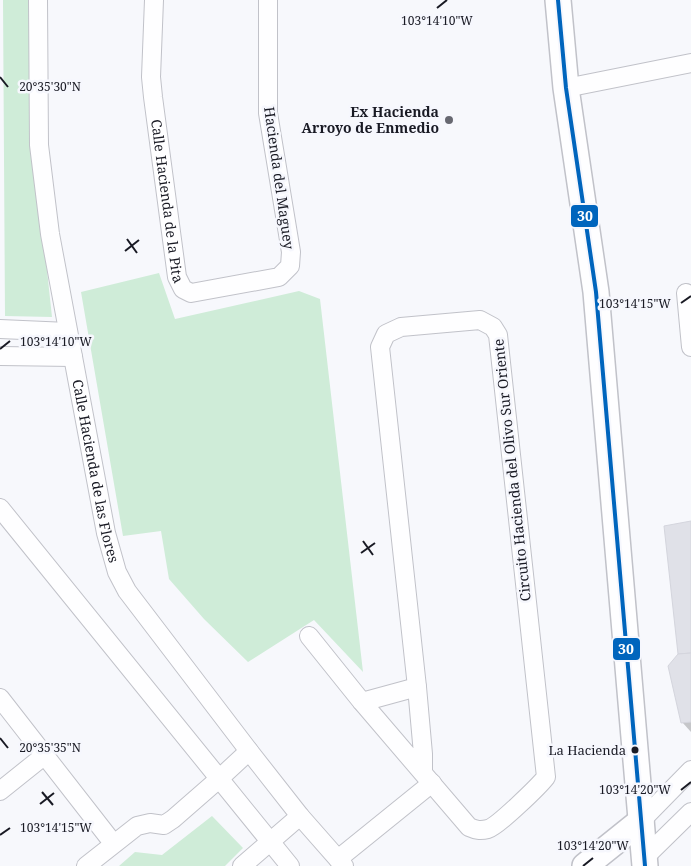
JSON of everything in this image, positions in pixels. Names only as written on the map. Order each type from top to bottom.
[{"type":"street","name":"Calle Hacienda de las Flores","points":[[38,0],[39,145],[50,234],[106,533],[117,572],[127,591],[249,752],[300,816],[341,862]]},
{"type":"street","name":"Calle Hacienda de la Pita","points":[[154,0],[151,77],[154,116],[177,277],[183,289],[191,293],[279,277],[290,266]]},
{"type":"street","name":"Hacienda del Maguey","points":[[268,0],[268,112],[291,252],[290,266]]},
{"type":"street","points":[[558,0],[566,88],[596,292],[641,821],[641,863]]},
{"type":"street","points":[[566,88],[691,63]]},
{"type":"street","points":[[686,293],[691,339]]},
{"type":"street","name":"Circuito Hacienda del Olivo Sur Oriente","points":[[480,320],[493,327],[498,335],[546,776],[539,787],[490,829],[479,831],[469,827],[427,777],[417,687],[380,348],[386,334],[401,327],[480,320]]},
{"type":"street","points":[[0,329],[68,332]]},
{"type":"street","points":[[0,356],[73,357]]},
{"type":"street","points":[[0,508],[290,866]]},
{"type":"street","points":[[309,636],[362,702],[427,777],[341,862]]},
{"type":"street","points":[[362,702],[417,687]]},
{"type":"street","points":[[0,698],[113,843]]},
{"type":"street","points":[[86,866],[137,826],[150,823],[164,825],[173,819],[249,752]]},
{"type":"street","points":[[0,791],[45,755]]},
{"type":"street","points":[[585,866],[641,821],[691,770]]},
{"type":"street","points":[[641,863],[691,812]]},
{"type":"street","points":[[242,866],[300,816]]},
{"type":"green space","points":[[3,0],[29,0],[33,140],[52,317],[5,316]]},
{"type":"green space","points":[[159,273],[175,319],[299,291],[320,299],[363,672],[314,620],[248,662],[204,619],[169,579],[161,531],[123,536],[81,292]]},
{"type":"green space","points":[[212,816],[243,848],[225,866],[119,866],[135,852],[162,855]]},
{"type":"building","points":[[691,521],[691,653],[678,654],[664,526]]},
{"type":"building","points":[[691,653],[691,722],[681,723],[668,666],[678,654]]},
{"type":"transit line","name":"30","points":[[558,0],[566,88],[596,292],[645,866]]},
{"type":"place","name":"Ex Hacienda Arroyo de Enmedio","points":[[449,120]]},
{"type":"place","name":"La Hacienda","points":[[635,750]]}]
